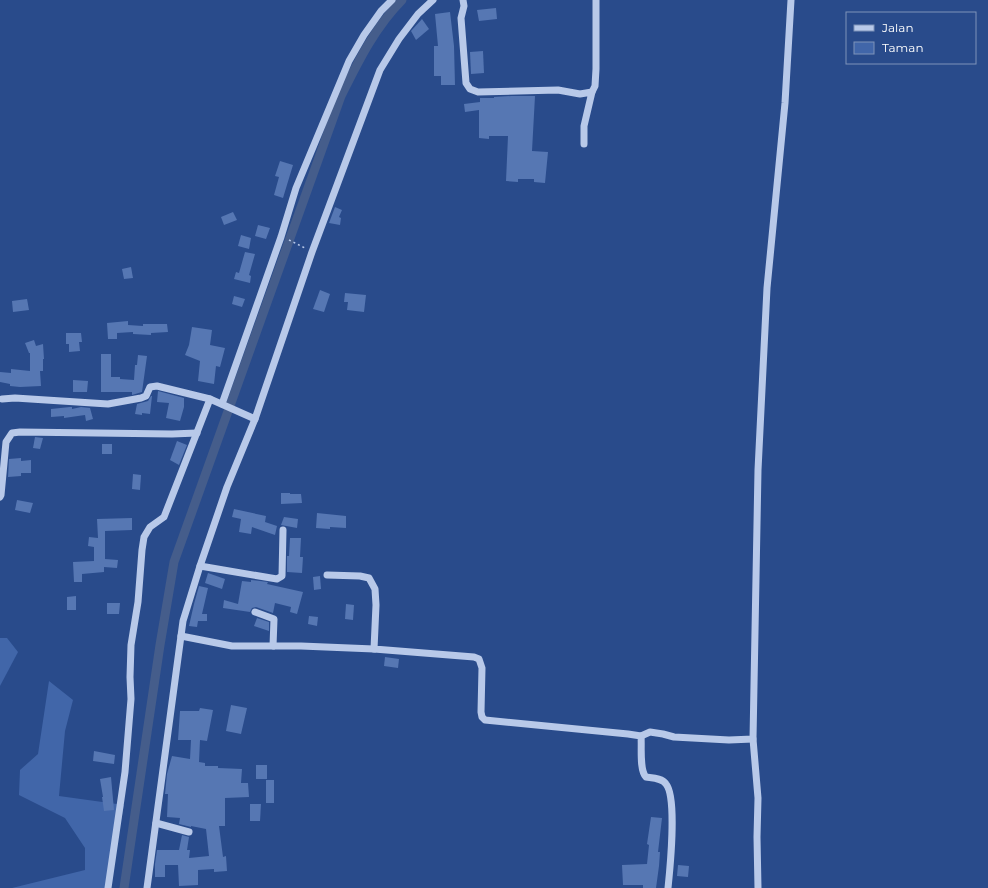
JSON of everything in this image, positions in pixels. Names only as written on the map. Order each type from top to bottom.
[{"type":"street","points":[[224,405],[296,188],[348,61],[364,34],[381,11],[392,0]]},
{"type":"street","points":[[147,888],[183,621],[200,566],[227,487],[255,419],[318,237],[380,70],[399,39],[414,19],[433,0]]},
{"type":"street","points":[[463,0],[464,6],[461,18],[466,83],[470,89],[478,92],[558,90],[580,94],[592,92]]},
{"type":"street","points":[[584,144],[584,126],[592,92],[595,86],[596,0]]},
{"type":"street","points":[[758,888],[758,798],[754,739],[758,470],[767,288],[785,103],[791,0]]},
{"type":"street","points":[[2,399],[15,398],[108,404],[141,398],[146,396],[150,387],[157,386],[210,399],[255,419]]},
{"type":"street","points":[[108,888],[125,772],[131,699],[130,645],[138,602],[144,537],[150,527],[164,517],[210,399]]},
{"type":"street","points":[[0,497],[2,495],[6,442],[12,434],[20,432],[197,433]]},
{"type":"street","points":[[200,566],[277,579],[282,576],[283,530]]},
{"type":"street","points":[[327,575],[360,576],[369,578],[375,589],[376,605],[374,649]]},
{"type":"street","points":[[256,612],[274,619],[274,646]]},
{"type":"street","points":[[182,636],[232,646],[301,646],[374,649],[474,657],[480,659],[482,668],[481,712],[482,717],[485,720],[641,736],[650,732],[674,737],[730,740],[754,739]]},
{"type":"street","points":[[641,736],[642,769],[644,775],[646,777],[664,781],[669,788],[671,823],[668,888]]},
{"type":"street","points":[[156,823],[189,832]]},
{"type":"path","points":[[284,239],[300,245]]},
{"type":"green space","points":[[0,638],[7,638],[18,652],[0,686]]},
{"type":"green space","points":[[49,681],[73,700],[65,731],[59,796],[124,805],[108,888],[12,888],[85,870],[85,848],[65,818],[19,795],[20,770],[38,754]]},
{"type":"building","points":[[496,8],[497,19],[479,21],[477,10]]},
{"type":"building","points":[[450,12],[454,46],[455,85],[441,85],[441,76],[434,76],[434,46],[438,46],[435,14]]},
{"type":"building","points":[[422,19],[429,29],[416,40],[411,31]]},
{"type":"building","points":[[483,51],[484,73],[471,74],[470,52]]},
{"type":"building","points":[[535,96],[532,151],[548,152],[545,183],[534,182],[534,179],[518,179],[518,182],[506,181],[508,136],[489,136],[489,139],[479,138],[479,110],[465,112],[464,104],[480,102],[480,98]]},
{"type":"building","points":[[280,161],[293,165],[283,198],[274,195],[279,177],[275,176]]},
{"type":"building","points":[[335,207],[342,210],[339,217],[341,218],[340,225],[329,223]]},
{"type":"building","points":[[233,212],[237,220],[224,225],[221,217]]},
{"type":"building","points":[[258,225],[270,228],[266,239],[255,236]]},
{"type":"building","points":[[241,235],[251,238],[249,249],[238,246]]},
{"type":"building","points":[[245,252],[255,254],[249,275],[251,276],[250,283],[234,279],[236,272],[239,273]]},
{"type":"building","points":[[131,267],[133,278],[124,279],[122,269]]},
{"type":"building","points":[[320,290],[330,294],[324,312],[313,309]]},
{"type":"building","points":[[345,293],[366,295],[364,312],[347,310],[348,302],[344,302]]},
{"type":"building","points":[[234,296],[245,299],[242,307],[232,304]]},
{"type":"building","points":[[27,299],[29,310],[13,312],[12,301]]},
{"type":"building","points":[[128,321],[128,325],[143,326],[143,324],[167,324],[168,332],[151,333],[151,335],[133,334],[133,332],[117,333],[117,339],[108,339],[107,323]]},
{"type":"building","points":[[192,327],[212,330],[210,345],[225,348],[220,367],[216,366],[214,384],[198,381],[200,361],[185,355],[189,345]]},
{"type":"building","points":[[66,333],[81,333],[82,342],[79,342],[80,351],[69,352],[69,344],[66,344]]},
{"type":"building","points":[[34,340],[36,346],[43,344],[43,371],[40,371],[41,386],[20,387],[10,386],[10,384],[0,382],[0,372],[11,373],[11,369],[30,371],[30,353],[25,343]]},
{"type":"building","points":[[101,354],[111,354],[111,377],[134,380],[135,365],[137,365],[138,355],[147,356],[142,392],[132,395],[132,392],[101,392]]},
{"type":"building","points":[[73,380],[88,381],[87,392],[73,392]]},
{"type":"building","points":[[158,391],[184,398],[184,407],[180,421],[166,418],[169,403],[157,402]]},
{"type":"building","points":[[151,396],[150,414],[135,414],[137,404],[148,401]]},
{"type":"building","points":[[72,407],[72,409],[81,407],[90,408],[93,419],[86,421],[85,415],[64,418],[64,416],[51,417],[51,409]]},
{"type":"building","points":[[35,437],[43,438],[40,449],[33,448]]},
{"type":"building","points":[[177,441],[187,445],[179,465],[170,460]]},
{"type":"building","points":[[102,444],[112,444],[112,454],[102,454]]},
{"type":"building","points":[[21,458],[21,461],[31,460],[31,473],[21,473],[21,476],[8,477],[9,459]]},
{"type":"building","points":[[133,474],[141,475],[140,490],[132,489]]},
{"type":"building","points":[[281,493],[301,494],[302,503],[281,504]]},
{"type":"building","points":[[17,500],[33,503],[30,513],[15,510]]},
{"type":"building","points":[[234,509],[266,516],[265,522],[277,526],[275,535],[252,527],[251,534],[239,532],[241,519],[232,517]]},
{"type":"building","points":[[317,513],[346,516],[346,528],[316,528]]},
{"type":"building","points":[[284,517],[298,519],[297,528],[281,525]]},
{"type":"building","points":[[132,518],[132,530],[105,531],[105,559],[118,560],[117,568],[104,567],[104,572],[82,574],[82,582],[74,582],[73,562],[94,561],[94,547],[88,546],[89,537],[98,538],[97,519]]},
{"type":"building","points":[[290,538],[301,538],[300,557],[303,557],[302,573],[287,572],[287,556],[289,556]]},
{"type":"building","points":[[208,573],[225,579],[222,589],[205,583]]},
{"type":"building","points":[[320,576],[321,589],[314,590],[313,577]]},
{"type":"building","points":[[251,580],[268,582],[267,584],[303,592],[297,614],[290,612],[291,607],[275,603],[273,613],[256,607],[252,608],[250,612],[223,608],[224,600],[238,604],[242,581],[251,582]]},
{"type":"building","points":[[199,586],[208,588],[202,614],[207,614],[207,621],[198,621],[197,627],[189,626],[194,604]]},
{"type":"building","points":[[76,596],[76,610],[67,610],[67,597]]},
{"type":"building","points":[[107,603],[120,603],[119,614],[107,614]]},
{"type":"building","points":[[346,604],[354,605],[353,620],[345,619]]},
{"type":"building","points":[[309,616],[318,617],[317,626],[308,624]]},
{"type":"building","points":[[257,618],[269,622],[269,631],[254,626]]},
{"type":"building","points":[[385,657],[399,659],[398,668],[384,666]]},
{"type":"building","points":[[231,705],[247,708],[241,734],[226,731]]},
{"type":"building","points":[[200,708],[213,710],[207,741],[200,740],[199,762],[205,763],[205,766],[242,769],[241,783],[248,783],[249,797],[225,798],[225,826],[219,826],[223,857],[226,856],[227,871],[214,872],[214,869],[198,870],[198,885],[179,886],[178,865],[165,865],[165,877],[155,877],[155,864],[157,850],[179,850],[182,835],[189,837],[187,850],[190,850],[189,858],[209,856],[206,829],[179,824],[180,818],[167,817],[168,794],[165,794],[167,774],[172,756],[190,759],[191,740],[178,740],[180,711],[199,711]]},
{"type":"building","points":[[94,751],[115,755],[114,764],[93,761]]},
{"type":"building","points":[[256,765],[267,765],[267,779],[256,779]]},
{"type":"building","points":[[111,777],[114,810],[104,811],[100,779]]},
{"type":"building","points":[[266,780],[274,780],[274,803],[266,803]]},
{"type":"building","points":[[250,804],[261,804],[260,821],[250,821]]},
{"type":"building","points":[[651,817],[662,818],[656,888],[643,888],[643,885],[623,885],[622,865],[647,864],[649,845],[647,844]]},
{"type":"building","points":[[678,865],[689,866],[688,877],[677,876]]},
{"type":"waterway","points":[[124,888],[160,645],[174,562],[341,96],[375,33],[392,10],[402,0]]}]
